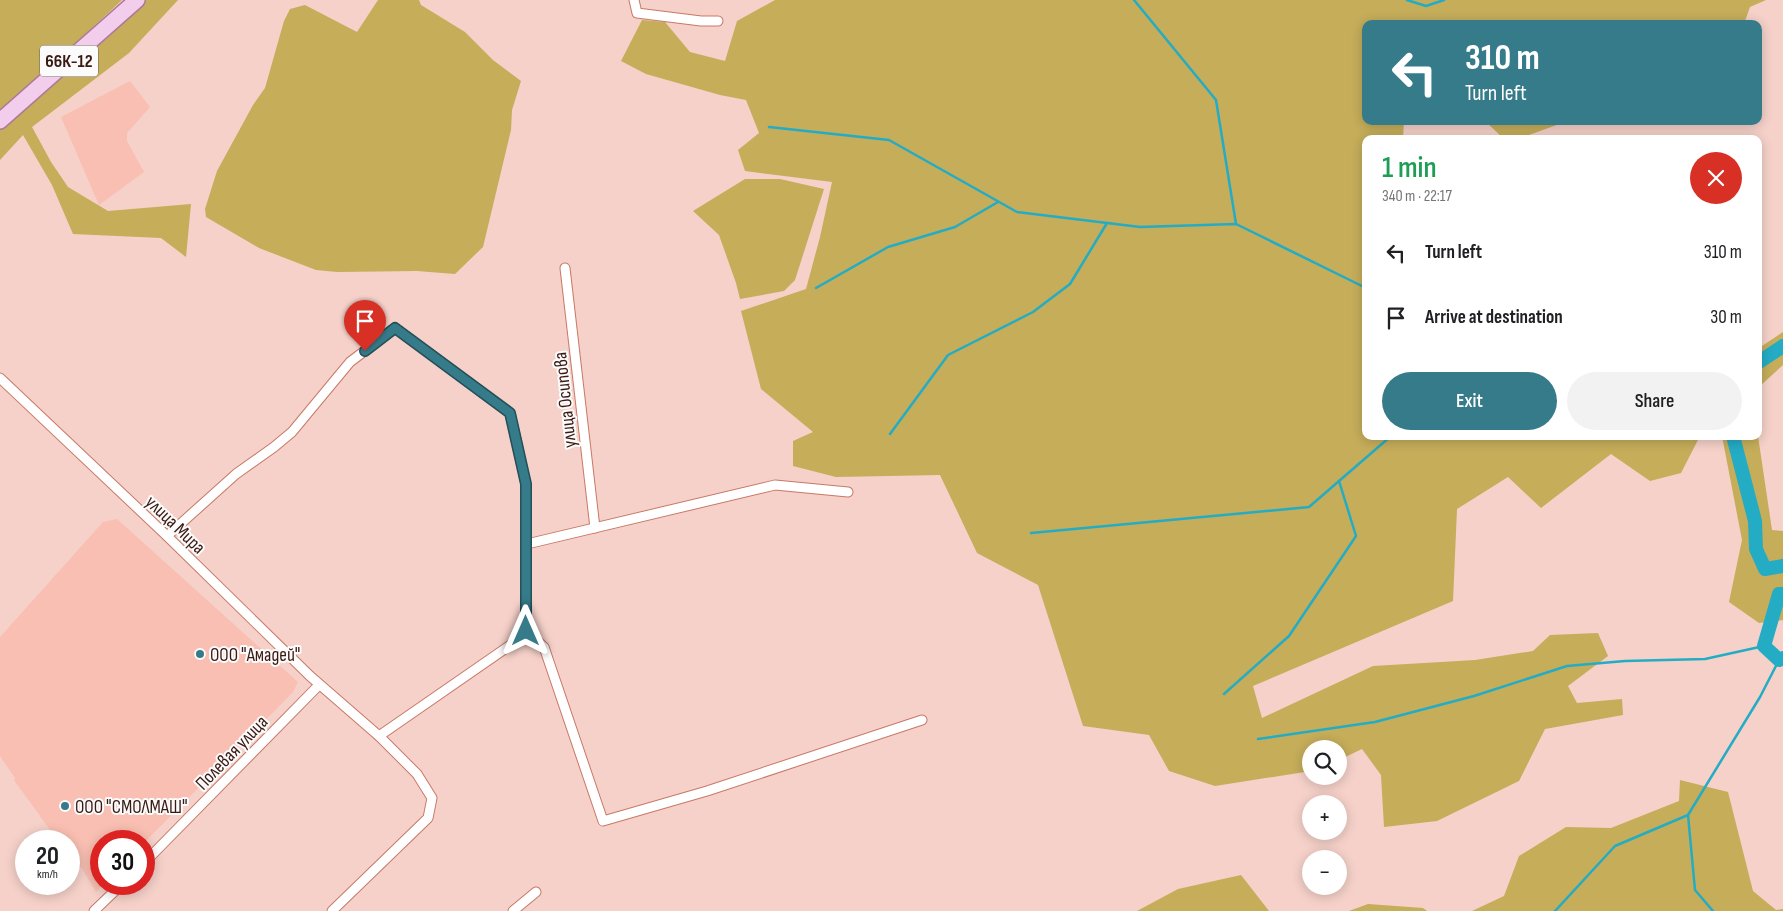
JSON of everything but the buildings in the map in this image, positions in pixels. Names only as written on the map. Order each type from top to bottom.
[{"type":"main road","name":"66К-12","points":[[0,121],[137,0]]},
{"type":"street","points":[[634,0],[637,13],[701,21],[718,21]]},
{"type":"street","name":"улица Осипова","points":[[565,268],[595,528]]},
{"type":"street","points":[[167,536],[236,474],[292,432],[350,362],[395,328],[510,413],[526,484],[526,631],[512,644],[379,736]]},
{"type":"street","name":"улица Мира","points":[[0,378],[167,536],[319,685],[379,736],[417,774],[432,798],[428,818],[332,911]]},
{"type":"street","points":[[0,393],[9,387]]},
{"type":"street","points":[[527,544],[775,486],[848,492]]},
{"type":"street","points":[[526,631],[544,647],[603,821],[707,791],[922,720]]},
{"type":"street","name":"Полевая улица","points":[[155,852],[319,685]]},
{"type":"street","points":[[514,911],[536,892]]},
{"type":"street","points":[[94,911],[111,895]]},
{"type":"shaded area","points":[[0,0],[122,0],[59,59],[0,110]]},
{"type":"shaded area","points":[[145,0],[178,0],[129,53],[32,127],[51,162],[68,187],[108,211],[191,204],[186,257],[161,238],[73,234],[52,185],[23,135],[0,160],[0,129],[113,33]]},
{"type":"shaded area","points":[[378,0],[419,0],[421,5],[465,32],[493,60],[521,81],[512,110],[511,130],[483,247],[455,274],[417,271],[337,272],[316,270],[259,248],[206,217],[205,209],[217,171],[253,105],[265,88],[284,21],[290,9],[305,5],[357,32]]},
{"type":"shaded area","points":[[775,0],[1766,0],[1750,7],[1745,20],[1362,20],[1362,125],[1404,125],[1403,135],[1362,135],[1362,440],[1698,440],[1681,473],[1650,481],[1611,454],[1541,508],[1508,477],[1457,509],[1453,601],[1253,686],[1262,718],[1373,666],[1475,660],[1533,651],[1550,635],[1598,633],[1608,656],[1568,686],[1577,703],[1622,699],[1623,715],[1545,729],[1519,781],[1437,821],[1384,827],[1381,775],[1362,749],[1347,756],[1347,740],[1302,740],[1302,772],[1215,786],[1169,771],[1149,735],[1083,726],[1038,585],[977,553],[940,475],[836,477],[793,466],[793,441],[813,432],[761,389],[741,311],[806,289],[832,182],[745,171],[738,150],[759,133],[746,100],[720,95],[646,74],[621,61],[642,20],[665,22],[690,52],[725,61],[737,21]]},
{"type":"shaded area","points":[[130,81],[150,107],[127,133],[127,141],[144,172],[99,205],[61,117]]},
{"type":"shaded area","points":[[1489,125],[1557,125],[1529,135],[1500,135]]},
{"type":"shaded area","points":[[745,179],[780,179],[824,189],[795,280],[784,291],[740,299],[719,235],[693,211]]},
{"type":"shaded area","points":[[1783,332],[1783,365],[1762,384],[1762,346]]},
{"type":"shaded area","points":[[1723,440],[1759,440],[1772,530],[1783,531],[1783,620],[1759,623],[1729,602],[1742,540]]},
{"type":"shaded area","points":[[117,519],[298,682],[293,692],[155,832],[155,830],[90,830],[90,882],[80,868],[80,830],[50,830],[14,780],[15,778],[0,756],[0,637],[103,522]]},
{"type":"shaded area","points":[[1680,780],[1728,792],[1753,891],[1776,910],[1783,909],[1783,911],[1472,911],[1504,896],[1519,856],[1566,827],[1611,828],[1679,801]]},
{"type":"shaded area","points":[[1241,875],[1269,911],[1137,911],[1178,889]]},
{"type":"shaded area","points":[[1368,904],[1423,908],[1427,911],[1349,911]]},
{"type":"waterway","points":[[1134,0],[1216,100],[1236,224]]},
{"type":"waterway","points":[[1407,0],[1426,6],[1444,0]]},
{"type":"waterway","points":[[769,127],[889,140],[1017,212],[1140,227],[1236,224],[1362,286]]},
{"type":"waterway","points":[[816,288],[888,247],[955,227],[998,202]]},
{"type":"waterway","points":[[890,434],[948,355],[1033,312],[1070,284],[1107,223]]},
{"type":"waterway","points":[[1762,360],[1783,346]]},
{"type":"waterway","points":[[1031,533],[1309,507],[1386,440]]},
{"type":"waterway","points":[[1734,440],[1755,521],[1756,549],[1765,569],[1783,566]]},
{"type":"waterway","points":[[1224,694],[1289,636],[1356,536],[1339,481]]},
{"type":"waterway","points":[[1783,594],[1779,594],[1764,646],[1779,660],[1783,658]]},
{"type":"waterway","points":[[1258,739],[1375,722],[1474,696],[1567,666],[1625,661],[1705,659],[1764,646]]},
{"type":"waterway","points":[[1555,911],[1615,846],[1688,815],[1760,697],[1779,660]]},
{"type":"waterway","points":[[1688,815],[1695,890],[1713,911]]},
{"type":"place","name":"ООО \"Амадей\"","points":[[200,654]]},
{"type":"place","name":"ООО \"СМОЛМАШ\"","points":[[65,806]]},
{"type":"route","points":[[365,351],[395,328],[510,413],[526,484],[526,631]]}]
